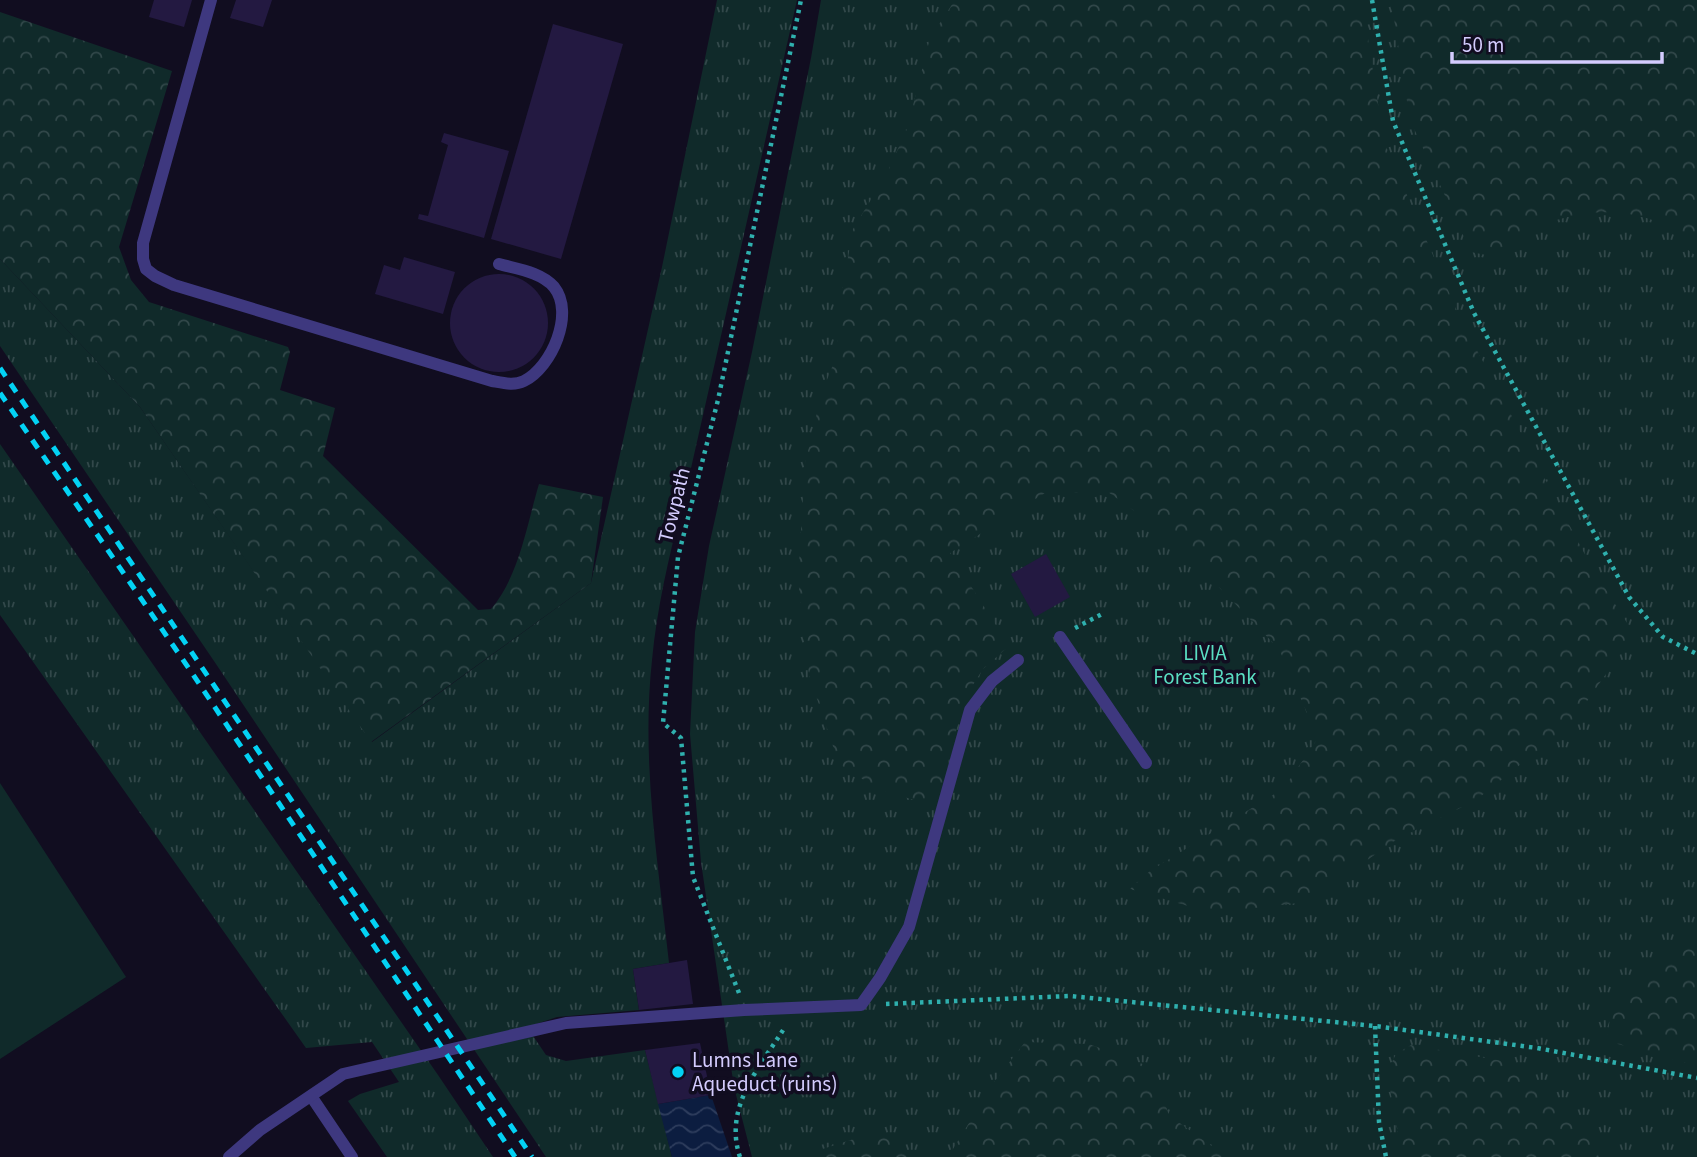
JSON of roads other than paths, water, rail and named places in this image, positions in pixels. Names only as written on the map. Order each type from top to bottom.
[{"type":"lane","points":[[211,0],[143,243],[146,269],[165,281],[203,295],[492,381],[512,384],[524,381],[549,358],[563,315],[560,296],[552,285],[539,275],[499,264]]},
{"type":"lane","points":[[1060,637],[1146,763]]},
{"type":"lane","points":[[229,1157],[260,1130],[343,1074],[566,1023],[744,1010],[861,1005],[909,927],[970,710],[992,681],[1018,660]]},
{"type":"lane","points":[[311,1096],[352,1157]]},
{"type":"water","points":[[711,1095],[732,1157],[672,1157],[658,1104]]},
{"type":"railway","points":[[0,368],[532,1157]]},
{"type":"railway","points":[[0,393],[192,673],[515,1157]]},
{"type":"place","name":"Lumns Lane Aqueduct (ruins)","points":[[678,1072]]},
{"type":"park label","name":"LIVIA Forest Bank","points":[[1205,665]]}]
